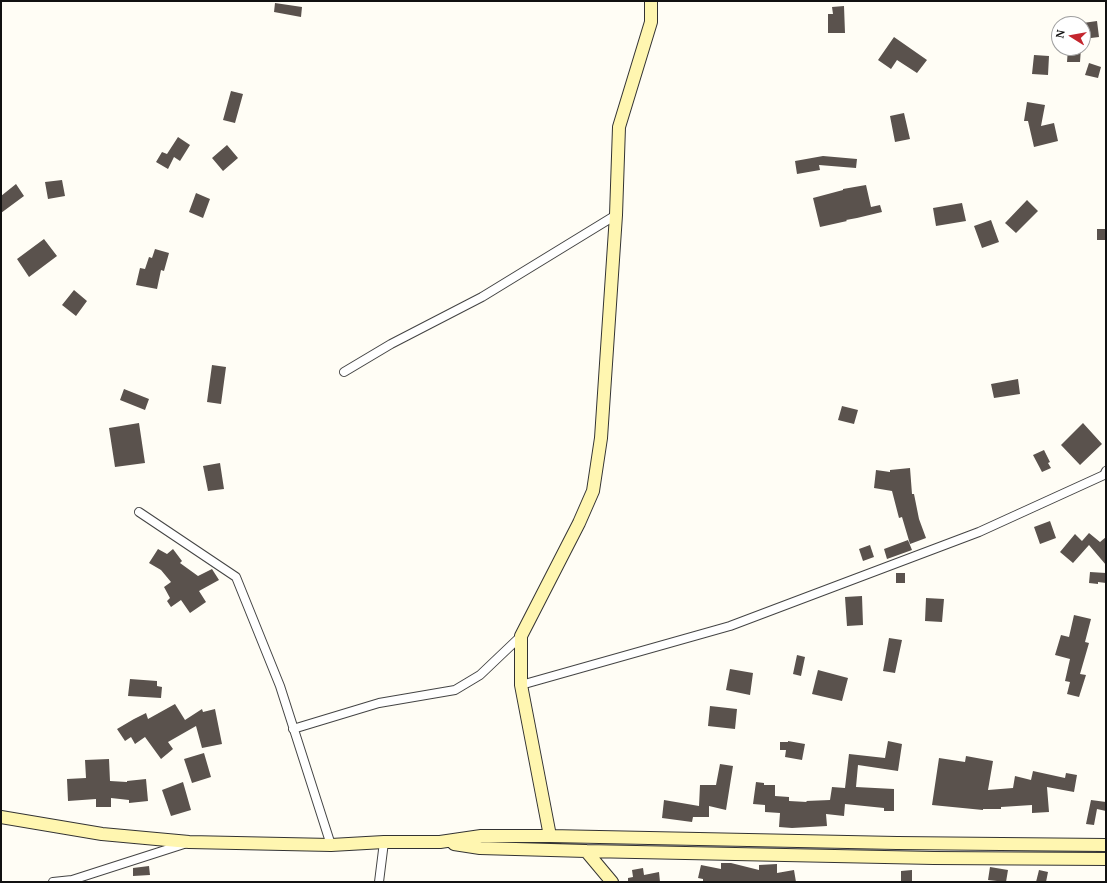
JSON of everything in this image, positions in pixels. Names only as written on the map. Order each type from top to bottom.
[{"type":"main road","points":[[550,836],[522,685],[521,636],[579,523],[593,491],[601,438],[616,216],[620,127],[650,22],[651,1]]},
{"type":"main road","points":[[1,817],[102,834],[189,842],[331,845],[384,842],[440,842],[481,836],[550,836],[897,843],[1106,845]]},
{"type":"main road","points":[[440,842],[480,848],[586,851],[934,858],[1106,859]]},
{"type":"main road","points":[[586,851],[612,882]]},
{"type":"street","points":[[344,372],[391,344],[482,297],[616,216]]},
{"type":"street","points":[[522,685],[730,626],[979,532],[1104,475],[1106,471]]},
{"type":"street","points":[[139,512],[236,577],[280,686],[331,845]]},
{"type":"street","points":[[293,728],[379,702],[455,690],[480,675],[521,636]]},
{"type":"street","points":[[53,882],[72,880],[189,842]]},
{"type":"street","points":[[379,882],[384,842]]},
{"type":"building","points":[[275,3],[302,7],[301,17],[274,12]]},
{"type":"building","points":[[844,6],[845,33],[828,33],[828,14],[833,14],[832,7]]},
{"type":"building","points":[[1097,21],[1099,37],[1091,38],[1091,22]]},
{"type":"building","points":[[894,37],[927,60],[917,73],[897,60],[891,69],[878,60]]},
{"type":"building","points":[[1034,55],[1049,56],[1048,75],[1032,74]]},
{"type":"building","points":[[1067,56],[1080,56],[1080,62],[1067,62]]},
{"type":"building","points":[[1089,63],[1101,67],[1098,78],[1085,75]]},
{"type":"building","points":[[231,91],[243,94],[235,123],[223,120]]},
{"type":"building","points":[[1027,102],[1045,105],[1041,126],[1054,123],[1058,141],[1034,147],[1028,121],[1024,121]]},
{"type":"building","points":[[904,113],[910,139],[895,142],[890,116]]},
{"type":"building","points":[[178,137],[190,145],[180,161],[174,157],[168,169],[156,162],[162,152],[167,154]]},
{"type":"building","points":[[227,145],[238,158],[223,171],[212,158]]},
{"type":"building","points":[[823,156],[857,159],[856,168],[819,165],[820,170],[797,174],[795,161]]},
{"type":"building","points":[[62,180],[65,196],[48,199],[45,182]]},
{"type":"building","points":[[16,184],[24,196],[1,213],[1,196]]},
{"type":"building","points":[[866,185],[871,207],[880,205],[882,212],[820,227],[813,198],[843,189]]},
{"type":"building","points":[[196,193],[210,199],[203,218],[189,212]]},
{"type":"building","points":[[1027,200],[1038,211],[1016,233],[1005,223]]},
{"type":"building","points":[[962,203],[966,221],[936,226],[933,208]]},
{"type":"building","points":[[991,220],[999,242],[982,248],[974,226]]},
{"type":"building","points":[[1097,229],[1106,229],[1106,240],[1097,240]]},
{"type":"building","points":[[44,239],[57,256],[29,277],[17,259]]},
{"type":"building","points":[[155,249],[169,253],[164,271],[161,270],[157,289],[136,285],[140,268],[145,269],[149,257],[152,258]]},
{"type":"building","points":[[74,290],[87,301],[76,316],[62,305]]},
{"type":"building","points":[[212,365],[226,367],[221,404],[207,402]]},
{"type":"building","points":[[1018,379],[1020,394],[994,398],[991,384]]},
{"type":"building","points":[[124,389],[149,399],[145,410],[120,400]]},
{"type":"building","points":[[842,406],[858,410],[854,424],[838,420]]},
{"type":"building","points":[[139,423],[145,463],[115,467],[109,428]]},
{"type":"building","points":[[1083,423],[1102,444],[1080,465],[1061,445]]},
{"type":"building","points":[[1044,450],[1050,462],[1048,463],[1051,468],[1042,472],[1033,455]]},
{"type":"building","points":[[220,463],[224,489],[208,491],[203,466]]},
{"type":"building","points":[[910,468],[912,494],[914,494],[919,519],[926,538],[910,544],[902,517],[899,518],[892,491],[874,488],[876,470],[890,472],[890,470]]},
{"type":"building","points":[[1050,521],[1056,538],[1040,544],[1034,527]]},
{"type":"building","points":[[1089,533],[1100,542],[1106,537],[1106,565],[1089,545],[1073,563],[1060,552],[1075,534],[1082,541]]},
{"type":"building","points":[[908,540],[912,550],[887,559],[884,549]]},
{"type":"building","points":[[870,545],[874,557],[863,561],[859,549]]},
{"type":"building","points":[[158,549],[167,554],[173,549],[182,561],[180,563],[198,576],[212,569],[219,580],[199,591],[206,602],[190,613],[181,600],[171,607],[167,601],[170,598],[164,587],[171,582],[161,570],[149,563]]},
{"type":"building","points":[[1090,572],[1106,573],[1106,583],[1089,583]]},
{"type":"building","points":[[896,573],[905,573],[905,583],[896,583]]},
{"type":"building","points":[[862,596],[863,625],[847,626],[845,597]]},
{"type":"building","points":[[926,598],[944,599],[942,622],[925,621]]},
{"type":"building","points":[[1074,615],[1091,619],[1085,642],[1089,643],[1080,674],[1086,675],[1079,697],[1067,694],[1070,682],[1065,681],[1070,659],[1055,655],[1061,635],[1069,637]]},
{"type":"building","points":[[889,638],[902,640],[895,673],[883,671]]},
{"type":"building","points":[[797,655],[805,657],[801,676],[793,674]]},
{"type":"building","points":[[730,669],[753,673],[750,695],[726,690]]},
{"type":"building","points":[[818,670],[848,678],[842,701],[812,694]]},
{"type":"building","points":[[130,679],[157,681],[157,686],[162,687],[161,698],[128,696]]},
{"type":"building","points":[[175,704],[185,720],[202,709],[203,712],[215,709],[222,744],[202,748],[196,726],[168,742],[173,749],[161,759],[145,737],[135,744],[131,737],[125,741],[117,729],[146,713],[148,719]]},
{"type":"building","points":[[710,706],[737,709],[735,729],[708,726]]},
{"type":"building","points":[[788,741],[805,744],[802,760],[785,757],[786,750],[780,750],[780,742]]},
{"type":"building","points":[[888,741],[902,744],[898,771],[858,765],[856,787],[894,789],[894,811],[884,811],[884,808],[845,804],[844,816],[826,814],[827,826],[792,828],[779,827],[780,813],[765,812],[765,805],[753,804],[756,782],[764,783],[764,785],[775,785],[775,796],[789,797],[789,801],[807,802],[806,801],[830,800],[832,787],[845,788],[849,754],[885,758]]},
{"type":"building","points":[[204,753],[211,777],[192,783],[184,759]]},
{"type":"building","points":[[966,756],[993,761],[988,790],[1013,788],[1015,776],[1031,780],[1033,771],[1065,778],[1066,773],[1077,775],[1074,792],[1047,787],[1049,812],[1032,813],[1032,805],[983,810],[932,805],[939,758],[965,762]]},
{"type":"building","points":[[109,759],[110,781],[127,782],[146,779],[148,801],[129,803],[129,800],[111,798],[111,807],[96,807],[96,799],[68,801],[67,779],[86,778],[85,760]]},
{"type":"building","points":[[720,764],[733,766],[726,810],[709,806],[709,817],[693,817],[692,822],[662,818],[664,800],[699,806],[700,785],[716,785]]},
{"type":"building","points":[[183,782],[191,810],[171,816],[162,790]]},
{"type":"building","points":[[1091,800],[1106,802],[1106,811],[1097,809],[1094,825],[1086,824]]},
{"type":"building","points":[[721,863],[731,863],[759,870],[759,865],[777,864],[777,873],[794,870],[796,882],[703,882],[703,879],[698,878],[701,865],[721,869]]},
{"type":"building","points":[[149,866],[150,875],[133,876],[133,868]]},
{"type":"building","points":[[990,867],[1008,870],[1006,882],[988,880]]},
{"type":"building","points":[[643,868],[644,875],[659,872],[660,882],[628,882],[628,878],[633,877],[632,870]]},
{"type":"building","points":[[912,870],[912,881],[901,881],[901,871]]},
{"type":"building","points":[[1039,870],[1048,872],[1046,882],[1036,882]]}]
